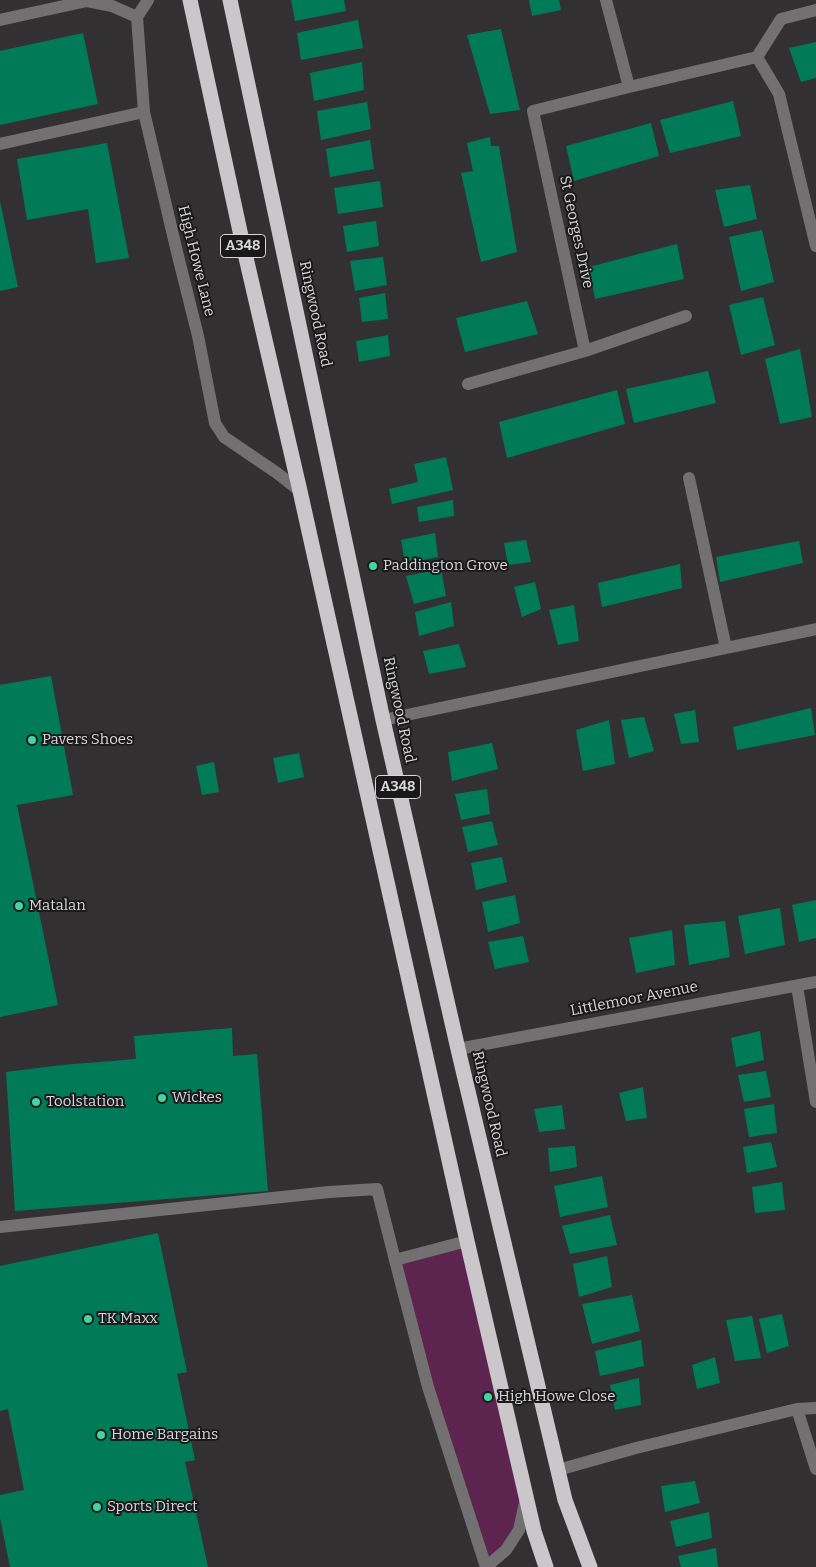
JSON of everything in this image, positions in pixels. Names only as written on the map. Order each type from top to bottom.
[{"type":"highway","name":"A348","points":[[190,0],[467,1241],[534,1531],[546,1567]]},
{"type":"highway","name":"Ringwood Road","points":[[230,0],[382,720],[565,1500],[590,1567]]},
{"type":"street","points":[[0,20],[87,1],[110,3],[137,17],[148,0]]},
{"type":"street","points":[[606,0],[629,87]]},
{"type":"street","points":[[816,10],[781,19],[757,57],[779,94],[816,246]]},
{"type":"street","name":"High Howe Lane","points":[[137,17],[144,112],[198,336],[215,423],[224,437],[300,491]]},
{"type":"street","name":"St Georges Drive","points":[[585,351],[533,111],[757,57]]},
{"type":"street","points":[[0,144],[144,112]]},
{"type":"street","points":[[468,384],[585,351],[686,316]]},
{"type":"street","points":[[689,478],[726,648]]},
{"type":"street","points":[[382,720],[816,629]]},
{"type":"street","name":"Littlemoor Avenue","points":[[458,1049],[816,982]]},
{"type":"street","points":[[797,986],[816,1102]]},
{"type":"street","points":[[0,1227],[329,1192],[377,1189],[428,1387],[486,1567],[506,1550],[519,1530],[526,1496]]},
{"type":"street","points":[[395,1260],[467,1241]]},
{"type":"street","points":[[558,1470],[636,1448],[796,1410],[816,1408]]},
{"type":"street","points":[[796,1410],[816,1469]]},
{"type":"shaded area","points":[[467,1241],[526,1496],[519,1530],[486,1567],[395,1261]]},
{"type":"building","points":[[291,0],[344,0],[346,11],[295,21]]},
{"type":"building","points":[[529,0],[559,0],[561,10],[532,16]]},
{"type":"building","points":[[358,20],[363,48],[301,60],[297,33]]},
{"type":"building","points":[[501,29],[520,110],[490,114],[467,35]]},
{"type":"building","points":[[83,33],[98,104],[0,125],[0,51]]},
{"type":"building","points":[[816,42],[816,78],[801,82],[789,48]]},
{"type":"building","points":[[362,62],[364,90],[314,101],[310,73]]},
{"type":"building","points":[[733,101],[741,136],[670,153],[660,120]]},
{"type":"building","points":[[367,102],[371,129],[321,140],[317,111]]},
{"type":"building","points":[[651,123],[659,156],[574,181],[566,146]]},
{"type":"building","points":[[490,137],[491,146],[499,146],[517,252],[481,262],[461,173],[473,171],[467,143]]},
{"type":"building","points":[[370,140],[374,169],[330,177],[326,149]]},
{"type":"building","points":[[107,143],[129,258],[96,263],[88,209],[27,220],[17,159]]},
{"type":"building","points":[[380,181],[383,207],[338,214],[334,188]]},
{"type":"building","points":[[750,185],[757,219],[724,227],[715,190]]},
{"type":"building","points":[[0,201],[18,287],[0,291]]},
{"type":"building","points":[[376,221],[379,246],[347,252],[343,226]]},
{"type":"building","points":[[762,230],[774,282],[741,291],[729,237]]},
{"type":"building","points":[[677,244],[684,279],[595,299],[589,267]]},
{"type":"building","points":[[383,257],[387,285],[355,291],[350,261]]},
{"type":"building","points":[[385,293],[388,319],[362,322],[359,298]]},
{"type":"building","points":[[763,297],[775,345],[741,355],[729,305]]},
{"type":"building","points":[[527,301],[538,334],[465,352],[456,318]]},
{"type":"building","points":[[388,335],[390,356],[359,362],[356,341]]},
{"type":"building","points":[[800,349],[812,417],[780,424],[765,359]]},
{"type":"building","points":[[708,371],[716,403],[634,423],[626,389]]},
{"type":"building","points":[[617,390],[625,424],[507,458],[499,422]]},
{"type":"building","points":[[446,457],[453,490],[392,504],[389,489],[418,482],[414,464]]},
{"type":"building","points":[[453,500],[454,516],[419,522],[417,507]]},
{"type":"building","points":[[435,533],[438,557],[405,564],[401,540]]},
{"type":"building","points":[[526,540],[531,562],[508,565],[504,543]]},
{"type":"building","points":[[799,541],[803,563],[720,582],[716,557]]},
{"type":"building","points":[[680,564],[682,588],[602,607],[598,583]]},
{"type":"building","points":[[441,569],[446,596],[414,604],[406,576]]},
{"type":"building","points":[[535,582],[541,609],[522,617],[514,587]]},
{"type":"building","points":[[451,602],[454,626],[419,636],[415,612]]},
{"type":"building","points":[[574,605],[579,641],[558,645],[549,610]]},
{"type":"building","points":[[459,644],[466,667],[429,674],[423,651]]},
{"type":"building","points":[[51,676],[73,795],[17,805],[58,1005],[0,1017],[0,685]]},
{"type":"building","points":[[811,708],[815,735],[737,750],[733,727]]},
{"type":"building","points":[[695,710],[699,742],[681,744],[674,714]]},
{"type":"building","points":[[644,717],[654,751],[629,758],[621,720]]},
{"type":"building","points":[[609,720],[615,764],[583,771],[576,730]]},
{"type":"building","points":[[492,743],[498,769],[452,781],[448,752]]},
{"type":"building","points":[[299,753],[304,777],[278,783],[273,758]]},
{"type":"building","points":[[214,762],[219,792],[202,795],[196,766]]},
{"type":"building","points":[[487,789],[490,814],[461,820],[455,794]]},
{"type":"building","points":[[492,821],[498,845],[468,852],[462,827]]},
{"type":"building","points":[[502,857],[507,882],[476,890],[471,863]]},
{"type":"building","points":[[515,895],[520,923],[488,932],[482,902]]},
{"type":"building","points":[[816,900],[816,938],[799,942],[792,905]]},
{"type":"building","points":[[780,908],[785,945],[745,954],[738,916]]},
{"type":"building","points":[[725,921],[730,957],[689,965],[684,925]]},
{"type":"building","points":[[672,930],[675,965],[636,973],[629,938]]},
{"type":"building","points":[[523,936],[529,962],[495,969],[488,942]]},
{"type":"building","name":"Wickes","points":[[232,1028],[233,1056],[257,1054],[268,1191],[15,1211],[6,1072],[136,1059],[134,1036]]},
{"type":"building","points":[[760,1031],[764,1060],[736,1067],[731,1038]]},
{"type":"building","points":[[766,1071],[771,1097],[744,1102],[738,1075]]},
{"type":"building","points":[[643,1087],[647,1118],[626,1121],[619,1093]]},
{"type":"building","points":[[774,1104],[777,1133],[749,1137],[744,1109]]},
{"type":"building","points":[[562,1105],[565,1129],[539,1132],[534,1109]]},
{"type":"building","points":[[771,1142],[777,1167],[747,1173],[743,1147]]},
{"type":"building","points":[[575,1146],[577,1167],[550,1172],[548,1148]]},
{"type":"building","points":[[602,1176],[608,1207],[560,1217],[554,1186]]},
{"type":"building","points":[[782,1182],[785,1210],[755,1213],[752,1187]]},
{"type":"building","points":[[610,1215],[617,1245],[570,1254],[562,1226]]},
{"type":"building","points":[[158,1233],[187,1372],[177,1374],[195,1460],[185,1462],[208,1567],[10,1567],[0,1518],[0,1495],[24,1490],[8,1409],[0,1411],[0,1266]]},
{"type":"building","points":[[607,1256],[612,1287],[579,1297],[573,1264]]},
{"type":"building","points":[[632,1295],[640,1331],[592,1344],[582,1304]]},
{"type":"building","points":[[782,1314],[789,1346],[767,1353],[759,1319]]},
{"type":"building","points":[[752,1316],[761,1358],[735,1361],[726,1320]]},
{"type":"building","points":[[641,1340],[644,1366],[600,1376],[595,1351]]},
{"type":"building","points":[[715,1357],[720,1383],[697,1389],[692,1365]]},
{"type":"building","points":[[639,1378],[641,1405],[615,1410],[610,1385]]},
{"type":"building","points":[[695,1481],[700,1503],[665,1512],[661,1486]]},
{"type":"building","points":[[709,1512],[712,1538],[676,1547],[670,1521]]},
{"type":"building","points":[[716,1548],[718,1567],[681,1567],[678,1556]]},
{"type":"place","name":"Paddington Grove","points":[[373,566]]},
{"type":"place","name":"Pavers Shoes","points":[[32,740]]},
{"type":"place","name":"Matalan","points":[[19,906]]},
{"type":"place","name":"Wickes","points":[[162,1098]]},
{"type":"place","name":"Toolstation","points":[[36,1102]]},
{"type":"place","name":"TK Maxx","points":[[88,1319]]},
{"type":"place","name":"High Howe Close","points":[[488,1397]]},
{"type":"place","name":"Home Bargains","points":[[101,1435]]},
{"type":"place","name":"Sports Direct","points":[[97,1507]]}]
